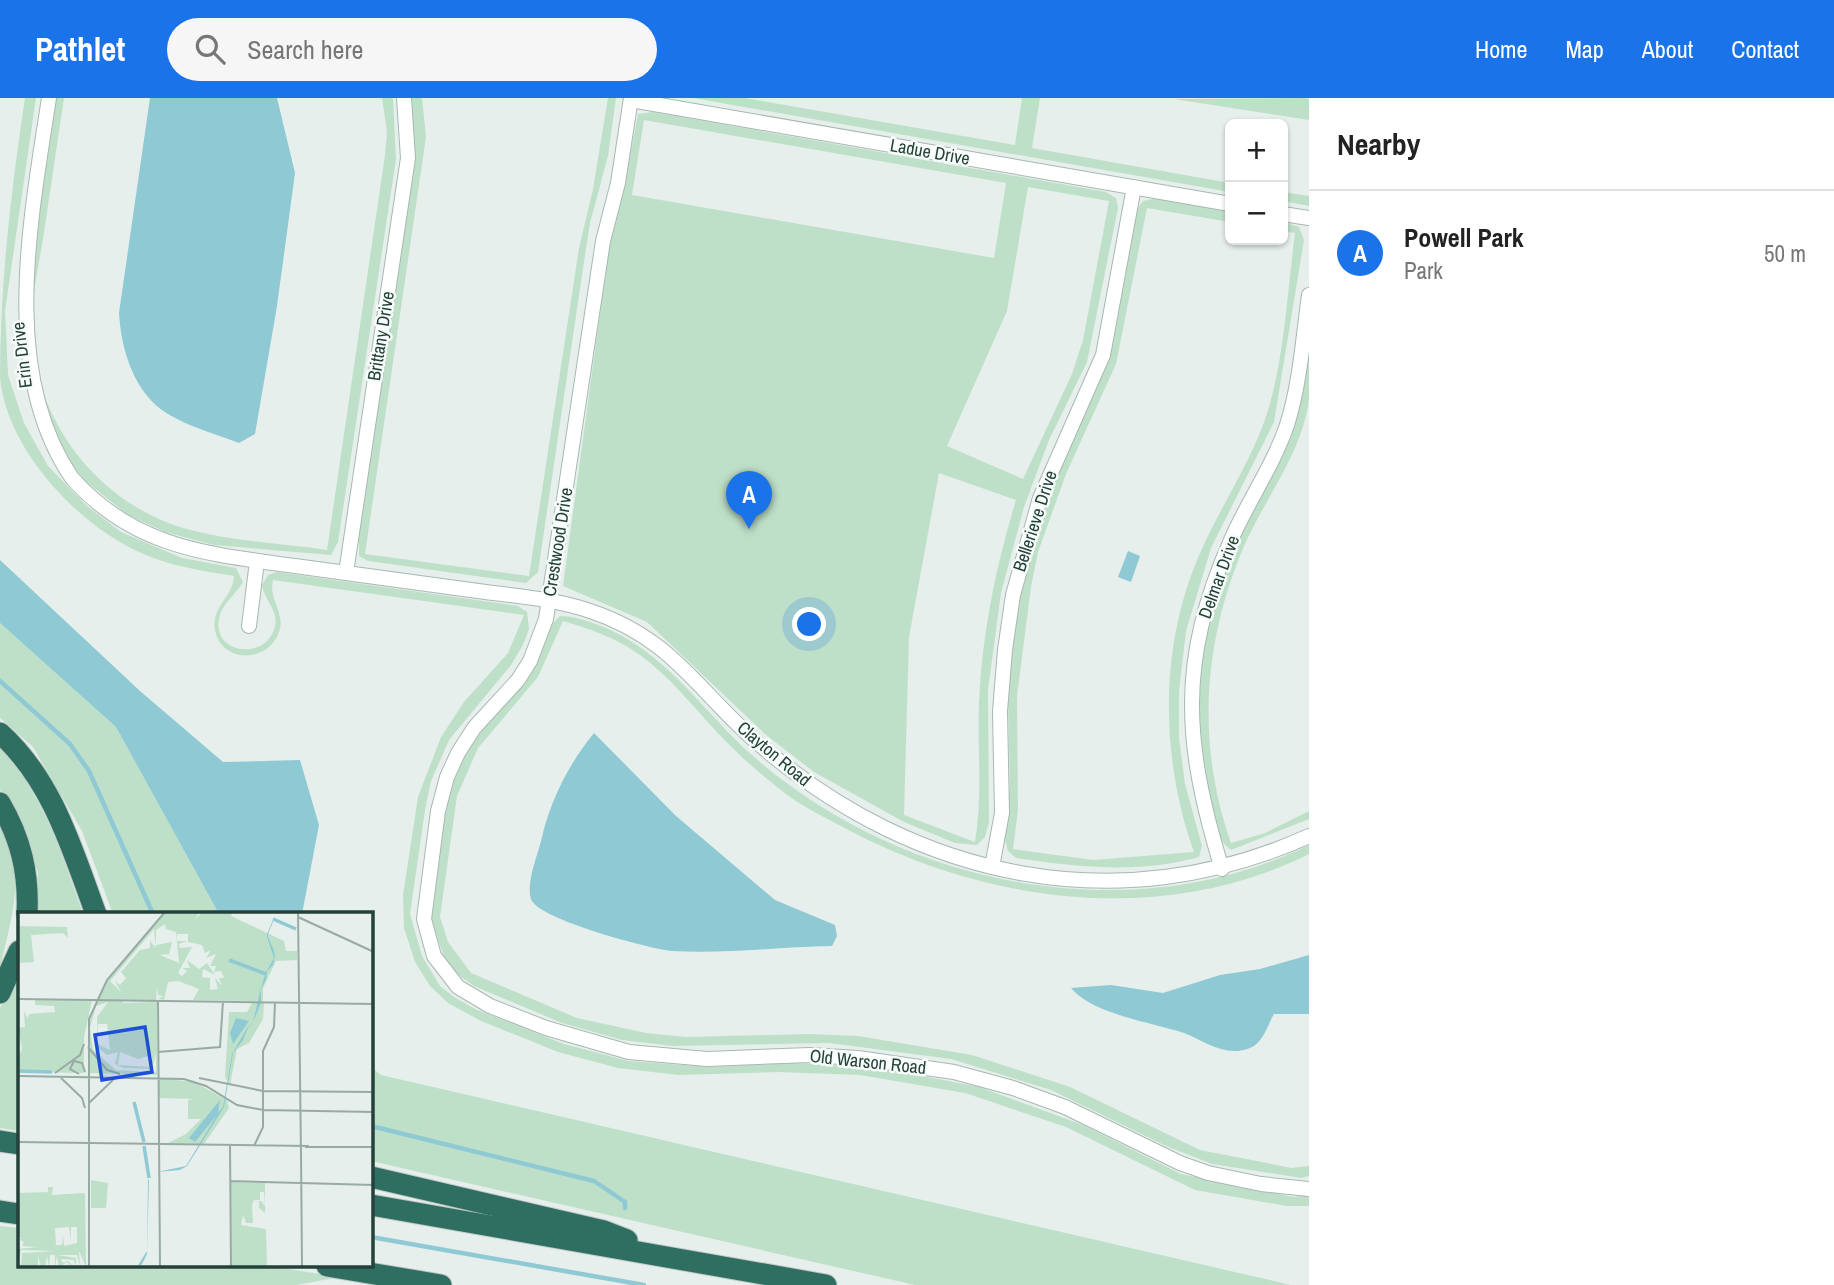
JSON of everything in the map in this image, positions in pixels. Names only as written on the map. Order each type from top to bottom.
[{"type":"highway","points":[[0,733],[30,763],[41,781],[59,815],[95,912]]},
{"type":"highway","points":[[0,803],[19,841],[25,864],[27,912]]},
{"type":"highway","points":[[0,993],[18,953]]},
{"type":"highway","points":[[0,1140],[18,1144]]},
{"type":"highway","points":[[373,1177],[604,1231],[668,1257]]},
{"type":"highway","points":[[373,1205],[827,1285]]},
{"type":"highway","points":[[0,1211],[18,1214]]},
{"type":"highway","points":[[339,1268],[441,1285]]},
{"type":"street","name":"Erin Drive","points":[[49,98],[17,309],[19,368],[36,422],[70,476],[91,497],[124,522],[176,547],[257,561]]},
{"type":"street","name":"Brittany Drive","points":[[346,573],[408,158],[404,98]]},
{"type":"street","name":"Ladue Drive","points":[[631,99],[1225,203]]},
{"type":"street","name":"Crestwood Drive","points":[[434,956],[424,919],[438,811],[447,777],[474,728],[518,680],[530,661],[540,639],[550,601],[603,241],[618,183],[631,99]]},
{"type":"street","name":"Bellerieve Drive","points":[[992,867],[1002,813],[1000,711],[1004,650],[1013,595],[1040,498],[1103,355],[1134,187]]},
{"type":"street","points":[[1288,215],[1309,218]]},
{"type":"street","name":"Delmar Drive","points":[[1222,869],[1202,804],[1195,765],[1191,722],[1196,647],[1215,577],[1287,425],[1309,295]]},
{"type":"street","name":"Clayton Road","points":[[257,561],[550,601],[611,618],[660,645],[686,668],[746,733],[783,765],[849,809],[899,835],[992,867],[1106,882],[1156,880],[1222,869],[1309,836]]},
{"type":"street","points":[[249,626],[257,561]]},
{"type":"street","name":"Old Warson Road","points":[[434,956],[443,971],[469,995],[490,1006],[593,1044],[668,1057],[810,1055],[914,1064],[954,1072],[1013,1088],[1065,1107],[1180,1163],[1208,1173],[1261,1184],[1309,1189]]},
{"type":"green space","points":[[25,98],[36,98],[5,311],[8,375],[24,423],[48,466],[87,506],[121,532],[182,558],[236,568],[243,582],[223,609],[219,619],[219,631],[224,640],[242,649],[262,645],[275,626],[275,616],[262,585],[268,575],[277,572],[518,606],[527,612],[529,629],[523,645],[511,665],[449,740],[431,781],[410,914],[422,956],[440,986],[475,1009],[564,1044],[629,1061],[710,1067],[790,1063],[872,1066],[979,1087],[1083,1125],[1181,1174],[1294,1197],[1309,1195],[1309,1206],[1287,1206],[1195,1190],[1066,1127],[965,1093],[860,1075],[777,1072],[678,1075],[618,1068],[558,1052],[481,1021],[448,1003],[430,986],[415,962],[404,928],[403,895],[418,797],[441,737],[464,702],[508,653],[524,615],[273,580],[273,593],[281,625],[274,642],[266,650],[256,654],[235,654],[219,641],[215,630],[216,615],[233,584],[234,576],[152,558],[93,524],[71,504],[31,458],[16,432],[5,405],[0,378],[7,237]]},
{"type":"green space","points":[[54,98],[64,98],[35,286],[32,334],[36,365],[56,422],[91,471],[139,508],[166,522],[224,537],[327,550],[385,155],[387,132],[382,98],[393,98],[396,159],[338,542],[331,555],[214,545],[165,532],[128,515],[84,480],[60,450],[43,418],[23,317]]},
{"type":"green space","points":[[411,98],[422,98],[426,137],[365,554],[529,576],[579,248],[593,189],[608,98],[616,98],[608,156],[590,223],[538,572],[526,583],[368,561],[359,556],[359,534],[414,149]]},
{"type":"green space","points":[[693,98],[745,98],[1015,145],[1022,98],[1040,98],[1032,148],[1225,182],[1225,191]]},
{"type":"green space","points":[[1174,99],[1309,99],[1309,120]]},
{"type":"green space","points":[[653,112],[1106,192],[1116,198],[1118,208],[1087,362],[1049,440],[1024,507],[1001,593],[988,690],[989,822],[985,837],[977,845],[955,843],[904,822],[814,772],[766,735],[647,622],[563,586],[609,247],[623,193],[638,114]],"holes":[[[644,120],[1006,183],[994,258],[632,195]],[[1028,187],[1109,201],[1083,340],[1072,374],[1023,479],[947,446],[1007,311]],[[939,473],[1016,500],[996,575],[983,651],[979,702],[979,806],[975,842],[904,815],[909,637]]]},
{"type":"green space","points":[[1288,193],[1309,196],[1309,206],[1288,202]]},
{"type":"green space","points":[[1157,198],[1225,211],[1225,221],[1147,208],[1116,364],[1066,474],[1038,552],[1017,696],[1018,810],[1013,849],[1093,860],[1194,852],[1183,817],[1170,743],[1171,669],[1176,632],[1197,560],[1254,447],[1269,407],[1282,344],[1295,233],[1288,232],[1288,224],[1299,227],[1304,240],[1274,422],[1211,548],[1186,631],[1179,691],[1179,738],[1185,784],[1202,846],[1199,857],[1154,866],[1085,866],[1016,858],[1008,851],[1005,840],[1010,785],[1008,698],[1014,630],[1024,575],[1049,492],[1098,384],[1114,339],[1136,210],[1143,201]]},
{"type":"green space","points":[[1309,335],[1309,399],[1305,418],[1292,455],[1245,544],[1220,618],[1209,692],[1209,730],[1220,805],[1231,843],[1265,833],[1309,811],[1309,819],[1231,850],[1220,837],[1214,821],[1202,757],[1199,727],[1201,666],[1222,577],[1239,535],[1281,457],[1290,431]]},
{"type":"green space","points":[[560,616],[596,624],[640,647],[676,678],[744,748],[803,795],[869,833],[939,862],[1013,881],[1088,890],[1164,887],[1238,872],[1309,845],[1309,854],[1252,877],[1193,892],[1133,898],[1072,897],[1012,888],[953,873],[896,852],[799,803],[767,779],[723,739],[651,663],[613,639],[563,621],[538,677],[478,748],[457,796],[440,917],[448,942],[471,973],[577,1018],[646,1033],[685,1037],[809,1034],[858,1036],[972,1055],[1070,1087],[1200,1150],[1292,1168],[1309,1166],[1309,1176],[1301,1178],[1212,1164],[1166,1146],[1051,1090],[951,1059],[829,1043],[673,1046],[622,1040],[562,1023],[474,986],[457,974],[445,959],[431,921],[431,895],[447,797],[461,757],[535,664],[553,623]]},
{"type":"green space","points":[[0,623],[116,727],[218,912],[112,912],[82,831],[33,747],[0,718]]},
{"type":"green space","points":[[0,748],[29,785],[40,805],[82,912],[35,912],[38,872],[14,807],[0,790]]},
{"type":"green space","points":[[0,826],[13,861],[15,896],[0,968]]},
{"type":"green space","points":[[18,973],[18,1131],[0,1128],[0,1008]]},
{"type":"green space","points":[[373,1069],[381,1075],[1291,1285],[915,1285],[373,1161]]},
{"type":"green space","points":[[0,1226],[18,1228],[18,1268],[281,1268],[340,1277],[296,1285],[0,1285]]},
{"type":"water","points":[[150,98],[277,98],[295,173],[277,306],[255,434],[239,443],[185,423],[156,405],[138,383],[126,356],[119,313]]},
{"type":"water","points":[[1128,551],[1140,556],[1131,582],[1118,577]]},
{"type":"water","points":[[0,560],[140,691],[223,762],[300,760],[319,825],[302,912],[218,912],[116,727],[0,623]]},
{"type":"water","points":[[594,733],[676,816],[775,900],[835,925],[837,936],[832,946],[672,951],[596,932],[572,924],[538,907],[531,899],[530,885],[549,812],[568,771]]},
{"type":"water","points":[[1309,955],[1309,1014],[1274,1014],[1258,1042],[1241,1051],[1224,1050],[1184,1033],[1108,1011],[1093,1005],[1071,988],[1111,985],[1163,993],[1220,975],[1260,969]]},
{"type":"waterway","points":[[0,681],[70,744],[89,771],[152,912]]},
{"type":"waterway","points":[[373,1126],[594,1181],[625,1202],[625,1208]]},
{"type":"waterway","points":[[373,1237],[644,1285]]},
{"type":"place","name":"Powell Park","points":[[749,529]]}]
